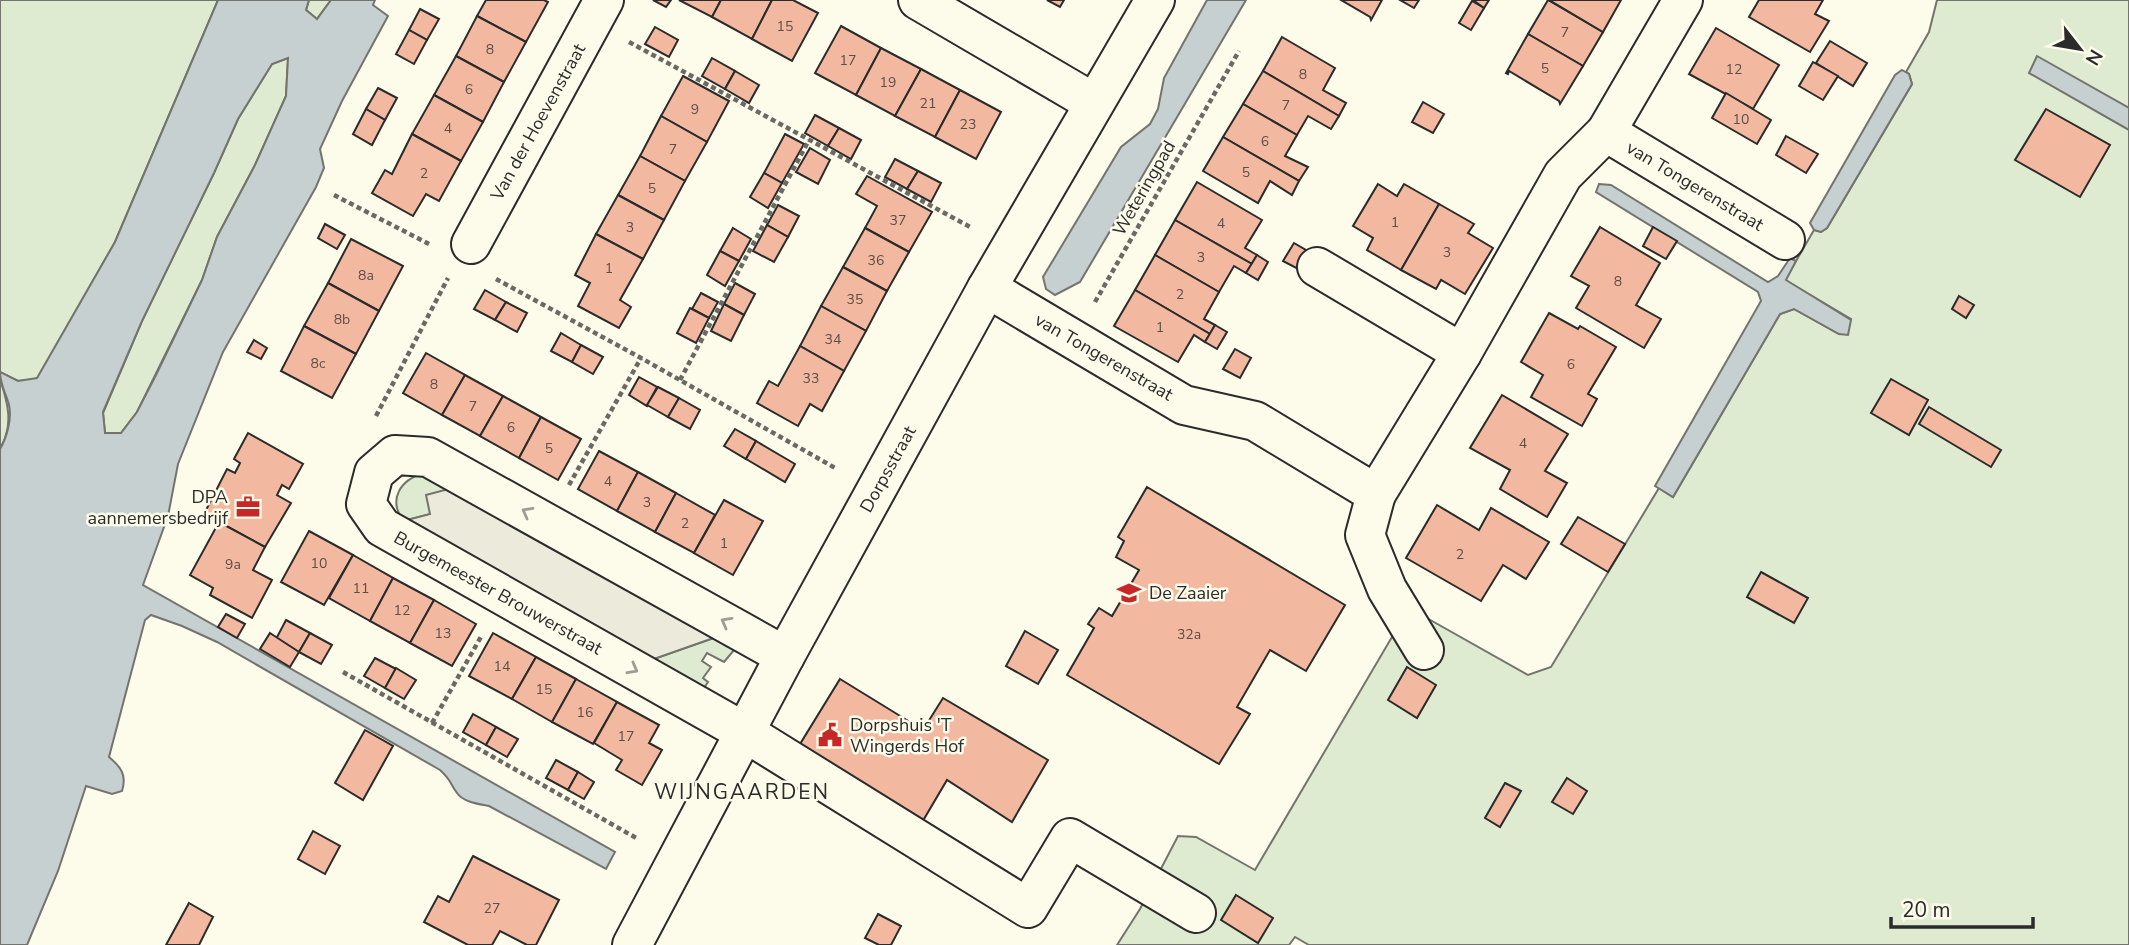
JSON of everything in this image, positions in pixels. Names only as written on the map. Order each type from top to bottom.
[{"type":"street","points":[[918,0],[1094,103]]},
{"type":"street","name":"Dorpsstraat","points":[[632,945],[785,656],[987,288],[1155,0]]},
{"type":"street","points":[[1424,650],[1387,589],[1365,535],[1376,494],[1462,353],[1563,175],[1606,132],[1683,0]]},
{"type":"street","name":"Van der Hoevenstraat","points":[[464,251],[598,11]]},
{"type":"street","name":"van Tongerenstraat","points":[[1606,132],[1785,240]]},
{"type":"street","points":[[1317,267],[1462,353]]},
{"type":"street","name":"van Tongerenstraat","points":[[987,288],[1184,405],[1255,421],[1376,494]]},
{"type":"street","points":[[374,473],[395,455],[428,457],[785,656]]},
{"type":"street","name":"Burgemeester Brouwerstraat","points":[[374,473],[366,504],[382,527],[746,733],[1028,908],[1070,838],[1196,913]]},
{"type":"path","points":[[598,11],[809,140],[1010,248]]},
{"type":"path","name":"Weteringpad","points":[[1074,340],[1239,51]]},
{"type":"path","points":[[680,380],[809,140]]},
{"type":"path","points":[[334,195],[464,251],[641,358],[876,491]]},
{"type":"path","points":[[374,473],[376,417],[464,251]]},
{"type":"path","points":[[547,523],[641,358]]},
{"type":"path","points":[[432,723],[504,596]]},
{"type":"path","points":[[343,672],[677,861]]},
{"type":"green space","points":[[0,0],[218,0],[115,242],[37,379],[18,381],[0,372]]},
{"type":"green space","points":[[309,0],[331,0],[317,19],[306,10]]},
{"type":"green space","points":[[1937,0],[2129,0],[2129,945],[1309,945],[1295,937],[1289,945],[1117,945],[1140,909],[1178,836],[1196,837],[1255,870],[1409,608],[1528,675],[1551,667],[1659,488],[1673,497],[1780,314],[1794,309],[1839,334],[1851,319],[1785,280],[1814,230],[1821,232],[1827,228],[1912,84],[1906,72],[1929,32]]},
{"type":"green space","points":[[288,58],[286,96],[255,165],[217,237],[202,280],[137,412],[121,433],[105,433],[103,413],[142,321],[238,119],[272,64]]},
{"type":"green space","points":[[0,379],[7,405],[8,423],[0,449]]},
{"type":"green space","points":[[424,473],[456,487],[431,514],[403,521],[397,505],[399,491],[408,480]]},
{"type":"green space","points":[[725,634],[740,643],[724,662],[707,653],[702,661],[711,667],[703,678],[708,682],[704,688],[651,660]]},
{"type":"shaded area","points":[[218,0],[309,0],[306,10],[317,19],[331,0],[375,0],[373,5],[388,16],[342,101],[320,149],[324,168],[316,187],[223,352],[178,464],[168,516],[143,585],[615,852],[606,869],[489,806],[463,799],[440,770],[217,642],[151,615],[145,620],[109,757],[122,772],[122,791],[112,794],[86,786],[58,871],[27,945],[0,945],[0,449],[10,416],[0,372],[18,381],[37,378],[115,242]],"holes":[[[288,58],[286,96],[255,165],[217,237],[202,280],[137,412],[121,433],[105,433],[103,412],[142,321],[238,119],[272,64]]]},
{"type":"shaded area","points":[[1207,0],[1246,0],[1080,282],[1055,295],[1046,289],[1043,277],[1121,147],[1150,124],[1158,109],[1164,78]]},
{"type":"shaded area","points":[[2037,56],[2129,108],[2129,130],[2029,73]]},
{"type":"shaded area","points":[[1902,70],[1909,74],[1912,84],[1827,228],[1821,232],[1814,230],[1810,223],[1895,75]]},
{"type":"shaded area","points":[[1599,184],[1611,185],[1768,282],[1778,276],[1790,258],[1796,261],[1786,280],[1851,320],[1848,335],[1839,334],[1794,309],[1780,314],[1673,497],[1655,486],[1761,301],[1758,292],[1596,192]]},
{"type":"shaded area","points":[[456,487],[725,634],[651,660],[403,521],[430,514],[426,495]]},
{"type":"building","points":[[486,0],[548,2],[526,42],[477,16]]},
{"type":"building","points":[[653,0],[671,0],[666,7]]},
{"type":"building","points":[[679,0],[721,0],[712,17]]},
{"type":"building","points":[[721,0],[772,0],[752,39],[712,17]]},
{"type":"building","points":[[772,0],[793,0],[818,13],[792,61],[752,39]]},
{"type":"building","points":[[1047,0],[1064,0],[1060,7]]},
{"type":"building","points":[[1341,0],[1382,0],[1371,20]]},
{"type":"building","points":[[1400,0],[1419,0],[1414,8]]},
{"type":"building","points":[[1473,0],[1489,0],[1484,8]]},
{"type":"building","points":[[1548,0],[1603,32],[1583,66],[1528,34]]},
{"type":"building","points":[[1549,0],[1621,0],[1603,32]]},
{"type":"building","points":[[1759,0],[1823,0],[1815,14],[1829,21],[1810,52],[1749,17]]},
{"type":"building","points":[[1472,1],[1484,8],[1471,30],[1459,23]]},
{"type":"building","points":[[420,9],[439,19],[427,40],[409,30]]},
{"type":"building","points":[[477,16],[526,42],[504,82],[456,56]]},
{"type":"building","points":[[841,26],[881,48],[856,95],[815,73]]},
{"type":"building","points":[[655,27],[678,40],[669,57],[645,44]]},
{"type":"building","points":[[1716,28],[1779,65],[1753,109],[1689,74]]},
{"type":"building","points":[[409,30],[427,40],[414,64],[396,54]]},
{"type":"building","points":[[1528,34],[1583,66],[1560,104],[1509,71],[1506,73]]},
{"type":"building","points":[[1282,37],[1335,68],[1323,90],[1346,103],[1339,116],[1263,71]]},
{"type":"building","points":[[1830,41],[1867,63],[1853,86],[1816,63]]},
{"type":"building","points":[[881,48],[921,69],[895,116],[856,95]]},
{"type":"building","points":[[456,56],[504,82],[483,122],[434,95]]},
{"type":"building","points":[[712,58],[735,71],[725,89],[702,76]]},
{"type":"building","points":[[1813,62],[1838,76],[1823,100],[1799,86]]},
{"type":"building","points":[[921,69],[960,90],[935,137],[895,116]]},
{"type":"building","points":[[735,71],[759,85],[749,103],[725,89]]},
{"type":"building","points":[[1263,71],[1339,116],[1331,129],[1308,116],[1297,135],[1243,104]]},
{"type":"building","points":[[683,76],[729,101],[707,142],[661,116]]},
{"type":"building","points":[[378,88],[397,98],[385,120],[366,109]]},
{"type":"building","points":[[960,90],[1001,112],[976,159],[935,137]]},
{"type":"building","points":[[1726,93],[1771,120],[1757,144],[1712,118]]},
{"type":"building","points":[[434,95],[483,122],[461,161],[412,134]]},
{"type":"building","points":[[1423,102],[1444,114],[1433,133],[1412,122]]},
{"type":"building","points":[[1243,104],[1297,135],[1285,156],[1308,167],[1299,181],[1223,137]]},
{"type":"building","points":[[366,109],[385,120],[372,145],[353,134]]},
{"type":"building","points":[[2046,109],[2110,145],[2080,197],[2015,160]]},
{"type":"building","points":[[815,115],[839,128],[828,146],[805,133]]},
{"type":"building","points":[[661,116],[707,142],[685,181],[640,156]]},
{"type":"building","points":[[839,128],[861,140],[851,159],[828,146]]},
{"type":"building","points":[[412,134],[461,161],[439,201],[426,194],[413,216],[372,193],[385,170],[392,174]]},
{"type":"building","points":[[785,134],[804,144],[782,183],[764,173]]},
{"type":"building","points":[[1786,136],[1818,154],[1806,173],[1776,155]]},
{"type":"building","points":[[1223,137],[1299,181],[1292,195],[1270,181],[1258,203],[1203,171]]},
{"type":"building","points":[[810,148],[830,160],[818,184],[796,172]]},
{"type":"building","points":[[640,156],[685,181],[664,220],[618,195]]},
{"type":"building","points":[[895,159],[918,171],[907,189],[885,177]]},
{"type":"building","points":[[918,171],[941,183],[931,202],[907,189]]},
{"type":"building","points":[[764,173],[782,183],[768,208],[750,197]]},
{"type":"building","points":[[867,176],[932,212],[909,252],[865,228],[877,206],[856,194]]},
{"type":"building","points":[[1197,182],[1262,220],[1245,248],[1257,255],[1252,264],[1175,220]]},
{"type":"building","points":[[1378,184],[1397,196],[1404,184],[1439,204],[1401,270],[1367,250],[1373,238],[1353,226]]},
{"type":"building","points":[[618,195],[664,220],[643,259],[596,234]]},
{"type":"building","points":[[1439,204],[1474,224],[1468,233],[1493,248],[1465,294],[1441,280],[1436,289],[1401,270]]},
{"type":"building","points":[[778,205],[799,216],[788,237],[767,225]]},
{"type":"building","points":[[1175,220],[1252,264],[1246,273],[1234,266],[1219,292],[1155,255]]},
{"type":"building","points":[[325,224],[345,235],[337,249],[318,238]]},
{"type":"building","points":[[767,225],[788,237],[774,262],[753,251]]},
{"type":"building","points":[[1600,227],[1660,263],[1636,305],[1661,319],[1644,348],[1576,308],[1589,286],[1571,276]]},
{"type":"building","points":[[1653,227],[1677,241],[1666,259],[1643,246]]},
{"type":"building","points":[[733,228],[751,239],[739,261],[720,251]]},
{"type":"building","points":[[865,228],[909,252],[887,291],[843,267]]},
{"type":"building","points":[[596,234],[643,259],[620,300],[631,307],[619,328],[578,306],[590,283],[575,275]]},
{"type":"building","points":[[351,239],[403,266],[379,311],[328,283]]},
{"type":"building","points":[[1294,243],[1311,253],[1302,271],[1283,261]]},
{"type":"building","points":[[720,251],[739,261],[725,286],[707,275]]},
{"type":"building","points":[[1155,255],[1219,292],[1204,319],[1215,325],[1210,334],[1135,290]]},
{"type":"building","points":[[1257,255],[1268,262],[1258,280],[1246,273]]},
{"type":"building","points":[[843,267],[887,291],[866,331],[821,306]]},
{"type":"building","points":[[328,283],[379,311],[356,354],[304,326]]},
{"type":"building","points":[[735,283],[755,294],[744,315],[724,304]]},
{"type":"building","points":[[485,290],[506,302],[495,320],[474,309]]},
{"type":"building","points":[[1135,290],[1210,334],[1205,342],[1194,335],[1178,362],[1114,326]]},
{"type":"building","points":[[701,293],[718,302],[709,318],[692,309]]},
{"type":"building","points":[[1959,296],[1974,305],[1966,318],[1952,309]]},
{"type":"building","points":[[506,302],[527,313],[517,332],[495,320]]},
{"type":"building","points":[[724,304],[744,315],[731,341],[711,331]]},
{"type":"building","points":[[821,306],[866,331],[844,371],[800,346]]},
{"type":"building","points":[[690,308],[709,318],[696,343],[677,333]]},
{"type":"building","points":[[1549,313],[1578,329],[1580,326],[1616,347],[1588,394],[1597,399],[1582,426],[1531,397],[1543,375],[1521,362]]},
{"type":"building","points":[[1215,325],[1227,332],[1217,349],[1205,342]]},
{"type":"building","points":[[304,326],[356,354],[332,398],[281,371]]},
{"type":"building","points":[[561,333],[581,345],[572,362],[551,351]]},
{"type":"building","points":[[254,340],[267,348],[261,359],[247,352]]},
{"type":"building","points":[[581,345],[603,357],[593,374],[572,362]]},
{"type":"building","points":[[800,346],[844,371],[822,411],[810,404],[798,426],[757,403],[769,381],[778,386]]},
{"type":"building","points":[[1235,349],[1251,358],[1240,378],[1223,369]]},
{"type":"building","points":[[426,353],[465,375],[442,415],[403,393]]},
{"type":"building","points":[[465,375],[503,396],[480,436],[442,415]]},
{"type":"building","points":[[639,377],[657,387],[647,406],[629,395]]},
{"type":"building","points":[[1891,379],[1928,400],[1909,435],[1871,413]]},
{"type":"building","points":[[658,387],[679,398],[668,417],[647,405]]},
{"type":"building","points":[[1502,395],[1568,434],[1545,471],[1567,483],[1547,517],[1500,489],[1510,470],[1470,448]]},
{"type":"building","points":[[503,396],[541,417],[519,458],[480,436]]},
{"type":"building","points":[[679,398],[700,410],[690,429],[668,417]]},
{"type":"building","points":[[1929,407],[2001,450],[1991,467],[1919,424]]},
{"type":"building","points":[[541,417],[581,439],[558,480],[519,458]]},
{"type":"building","points":[[735,429],[756,441],[746,459],[724,446]]},
{"type":"building","points":[[248,433],[303,464],[289,489],[282,485],[277,495],[291,503],[265,547],[204,514],[227,469],[235,473],[240,463],[234,459]]},
{"type":"building","points":[[756,441],[795,464],[785,482],[746,459]]},
{"type":"building","points":[[599,451],[638,472],[617,511],[578,489]]},
{"type":"building","points":[[638,472],[676,493],[655,532],[617,511]]},
{"type":"building","points":[[1147,487],[1345,605],[1306,671],[1270,650],[1237,707],[1250,714],[1219,764],[1067,675],[1094,628],[1088,624],[1099,608],[1112,616],[1139,570],[1116,557],[1124,541],[1118,537]]},
{"type":"building","points":[[676,493],[715,515],[694,553],[655,532]]},
{"type":"building","points":[[724,500],[763,521],[733,575],[694,553]]},
{"type":"building","points":[[1437,505],[1479,530],[1491,508],[1549,542],[1526,579],[1503,565],[1481,601],[1406,558]]},
{"type":"building","points":[[1578,517],[1625,544],[1608,572],[1561,544]]},
{"type":"building","points":[[219,522],[265,547],[253,570],[272,580],[252,618],[210,595],[213,588],[190,575]]},
{"type":"building","points":[[309,531],[353,555],[324,605],[281,582]]},
{"type":"building","points":[[353,555],[393,578],[370,621],[329,598]]},
{"type":"building","points":[[1761,572],[1808,598],[1794,623],[1747,597]]},
{"type":"building","points":[[393,578],[434,600],[410,643],[370,621]]},
{"type":"building","points":[[434,600],[476,624],[452,666],[410,643]]},
{"type":"building","points":[[226,614],[245,624],[237,638],[218,627]]},
{"type":"building","points":[[286,620],[310,633],[299,652],[276,639]]},
{"type":"building","points":[[1025,631],[1058,650],[1038,684],[1006,666]]},
{"type":"building","points":[[270,633],[299,652],[290,667],[260,649]]},
{"type":"building","points":[[310,633],[332,645],[321,664],[299,652]]},
{"type":"building","points":[[493,633],[536,657],[512,699],[469,676]]},
{"type":"building","points":[[536,657],[576,679],[552,722],[512,699]]},
{"type":"building","points":[[375,658],[396,669],[385,688],[364,676]]},
{"type":"building","points":[[1407,667],[1436,685],[1417,718],[1388,700]]},
{"type":"building","points":[[396,668],[416,680],[404,699],[385,688]]},
{"type":"building","points":[[576,679],[617,702],[593,744],[552,722]]},
{"type":"building","points":[[840,679],[923,730],[943,698],[1048,760],[1012,822],[947,780],[921,824],[797,749]]},
{"type":"building","points":[[617,702],[659,725],[649,743],[662,750],[642,785],[616,770],[622,760],[594,743]]},
{"type":"building","points":[[473,714],[496,727],[486,745],[463,732]]},
{"type":"building","points":[[496,727],[518,739],[507,757],[486,745]]},
{"type":"building","points":[[365,730],[393,746],[363,800],[335,783]]},
{"type":"building","points":[[556,760],[578,772],[568,790],[546,778]]},
{"type":"building","points":[[578,772],[594,782],[584,799],[568,790]]},
{"type":"building","points":[[1567,778],[1587,791],[1573,814],[1552,802]]},
{"type":"building","points":[[1505,783],[1521,791],[1500,827],[1485,818]]},
{"type":"building","points":[[313,831],[340,846],[325,874],[298,859]]},
{"type":"building","points":[[473,856],[559,900],[536,945],[527,945],[500,931],[492,945],[468,945],[424,922],[438,896],[449,902]]},
{"type":"building","points":[[1236,895],[1273,918],[1258,943],[1221,920]]},
{"type":"building","points":[[189,903],[213,917],[199,945],[166,945]]},
{"type":"building","points":[[878,914],[901,926],[891,945],[879,945],[865,938]]},
{"type":"place","name":"DPA aannemersbedrijf","points":[[248,507]]},
{"type":"place","name":"De Zaaier","points":[[1129,593]]},
{"type":"place","name":"Dorpshuis 'T Wingerds Hof","points":[[830,735]]},
{"type":"district","name":"WIJNGAARDEN","points":[[742,792]]}]
